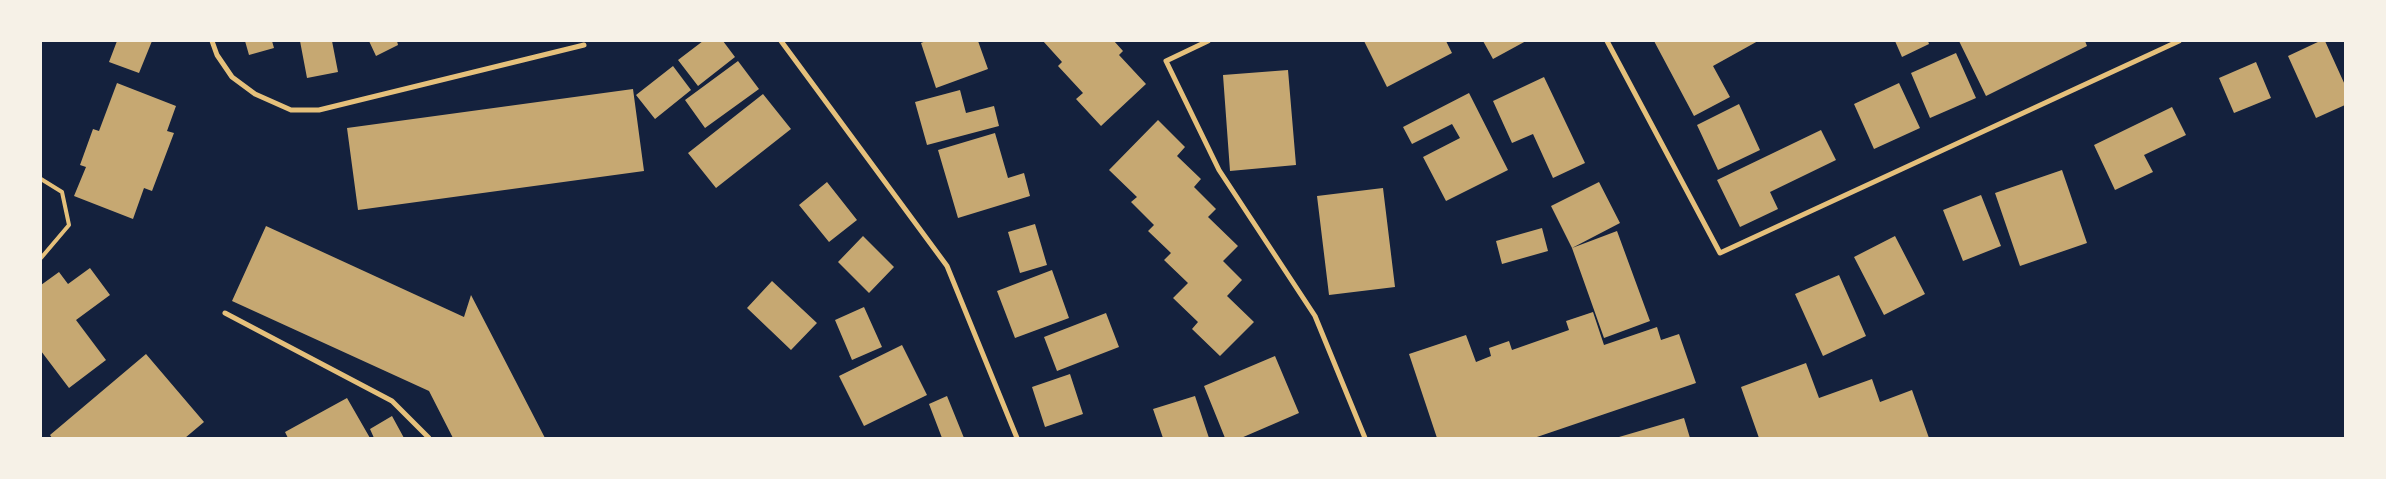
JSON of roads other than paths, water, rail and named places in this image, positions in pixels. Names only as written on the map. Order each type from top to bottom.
[{"type":"street","points":[[212,41],[217,54],[232,77],[255,94],[291,110],[319,110],[584,45]]},
{"type":"street","points":[[781,41],[947,266],[1016,438]]},
{"type":"street","points":[[1208,41],[1166,61],[1218,170],[1315,316],[1365,438]]},
{"type":"street","points":[[1607,41],[1720,253],[2179,41]]},
{"type":"street","points":[[224,313],[392,401],[429,438]]},
{"type":"lane","points":[[41,179],[62,192],[69,225],[41,258]]}]
